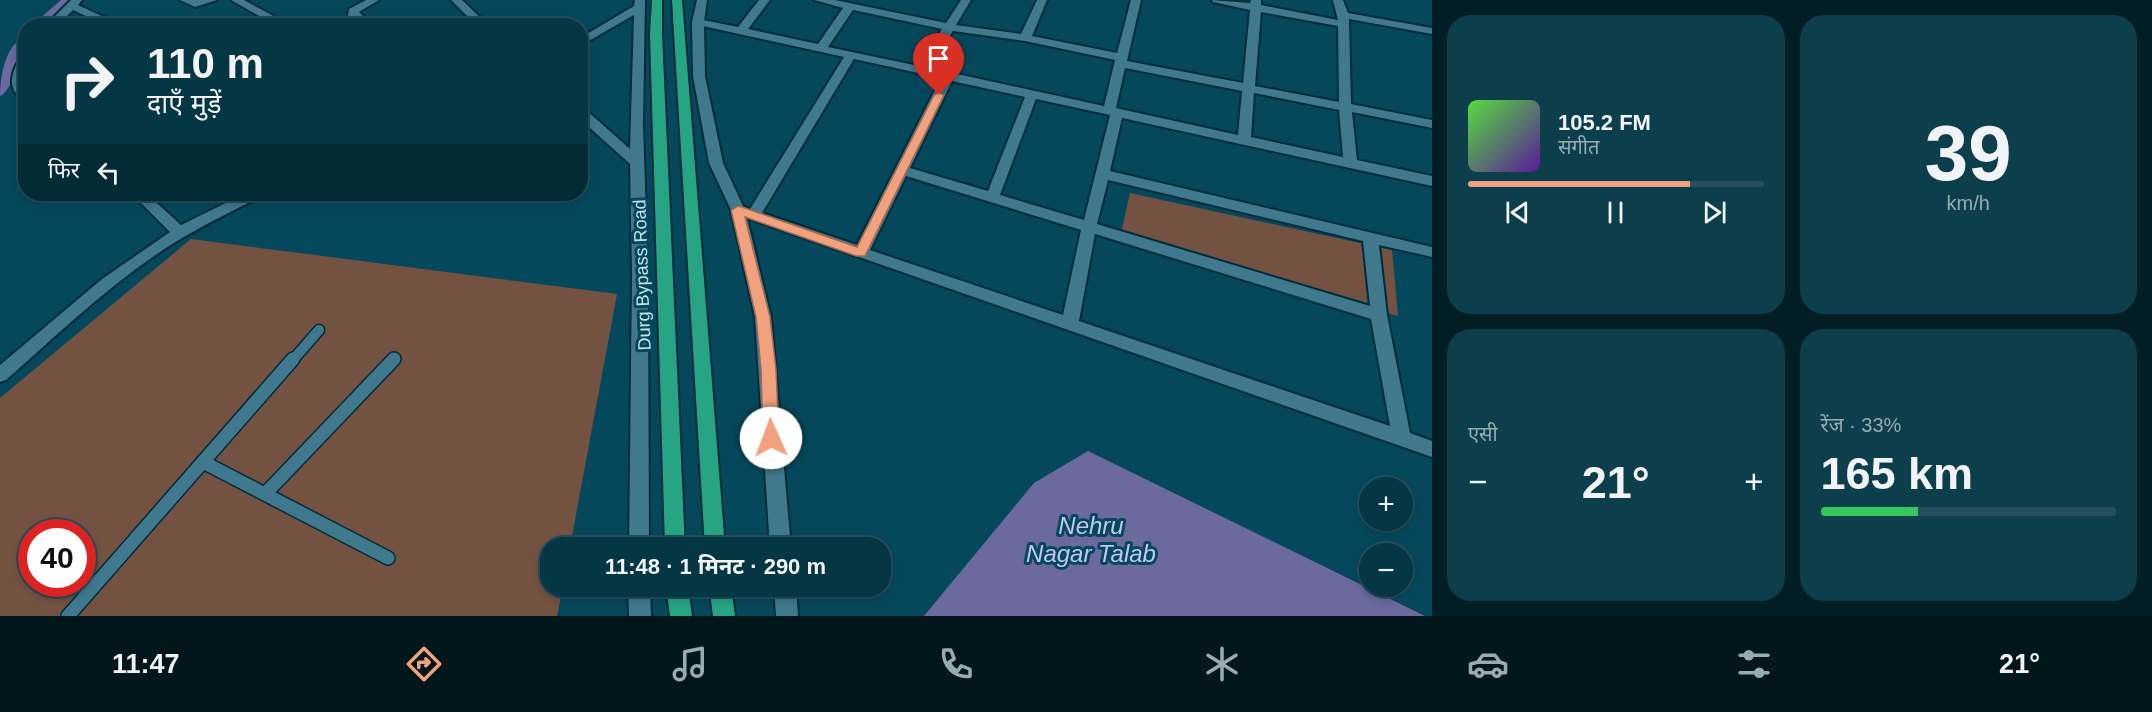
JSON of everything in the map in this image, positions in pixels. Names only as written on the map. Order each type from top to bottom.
[{"type":"highway","name":"Durg Bypass Road","points":[[657,0],[656,46],[675,537]]},
{"type":"highway","points":[[677,0],[714,537]]},
{"type":"highway","points":[[678,597],[681,616]]},
{"type":"highway","points":[[721,597],[724,616]]},
{"type":"street","points":[[186,0],[195,4],[212,0]]},
{"type":"street","points":[[236,0],[271,18]]},
{"type":"street","points":[[456,0],[475,18]]},
{"type":"street","points":[[702,0],[698,21],[699,76],[716,163],[745,213],[763,317],[780,537]]},
{"type":"street","points":[[741,31],[765,0]]},
{"type":"street","points":[[819,0],[856,5],[949,27],[1025,38],[1249,88],[1432,124]]},
{"type":"street","points":[[923,70],[966,0]]},
{"type":"street","points":[[1025,38],[1042,0]]},
{"type":"street","points":[[1070,324],[1102,174],[1121,60],[1136,0]]},
{"type":"street","points":[[1217,0],[1255,4],[1343,20],[1432,31]]},
{"type":"street","points":[[1338,0],[1343,20],[1345,108],[1350,163]]},
{"type":"street","points":[[358,18],[353,14],[365,1]]},
{"type":"street","points":[[58,18],[74,3],[103,18]]},
{"type":"street","points":[[588,38],[640,3]]},
{"type":"street","points":[[639,537],[640,3]]},
{"type":"street","points":[[1244,140],[1255,4]]},
{"type":"street","points":[[820,48],[856,5]]},
{"type":"street","points":[[698,21],[1432,181]]},
{"type":"street","points":[[745,213],[851,55]]},
{"type":"street","points":[[861,252],[948,76]]},
{"type":"street","points":[[992,198],[1032,94]]},
{"type":"street","points":[[588,119],[638,163]]},
{"type":"street","points":[[902,170],[1379,315]]},
{"type":"street","points":[[1102,174],[1432,252]]},
{"type":"street","points":[[146,201],[180,233]]},
{"type":"street","points":[[0,375],[92,295],[147,253],[242,201]]},
{"type":"street","points":[[745,213],[1432,449]]},
{"type":"street","points":[[1370,237],[1379,315],[1402,439]]},
{"type":"street","points":[[639,597],[640,616]]},
{"type":"street","points":[[785,597],[787,616]]},
{"type":"lane","points":[[68,616],[319,330]]},
{"type":"lane","points":[[265,494],[394,359]]},
{"type":"lane","points":[[203,462],[388,558]]},
{"type":"shaded area","points":[[1130,193],[1392,250],[1398,316],[1121,233]]},
{"type":"shaded area","points":[[191,239],[617,294],[572,537],[540,537],[540,597],[561,597],[557,616],[0,616],[0,398]]},
{"type":"water","name":"Nehru Nagar Talab","points":[[1088,451],[1359,584],[1359,597],[1386,597],[1425,616],[924,616],[1034,483]]},
{"type":"waterway","points":[[47,18],[68,0]]},
{"type":"waterway","points":[[0,92],[18,50]]},
{"type":"route","points":[[771,438],[769,369],[763,317],[738,210],[861,252],[939,95]]}]
